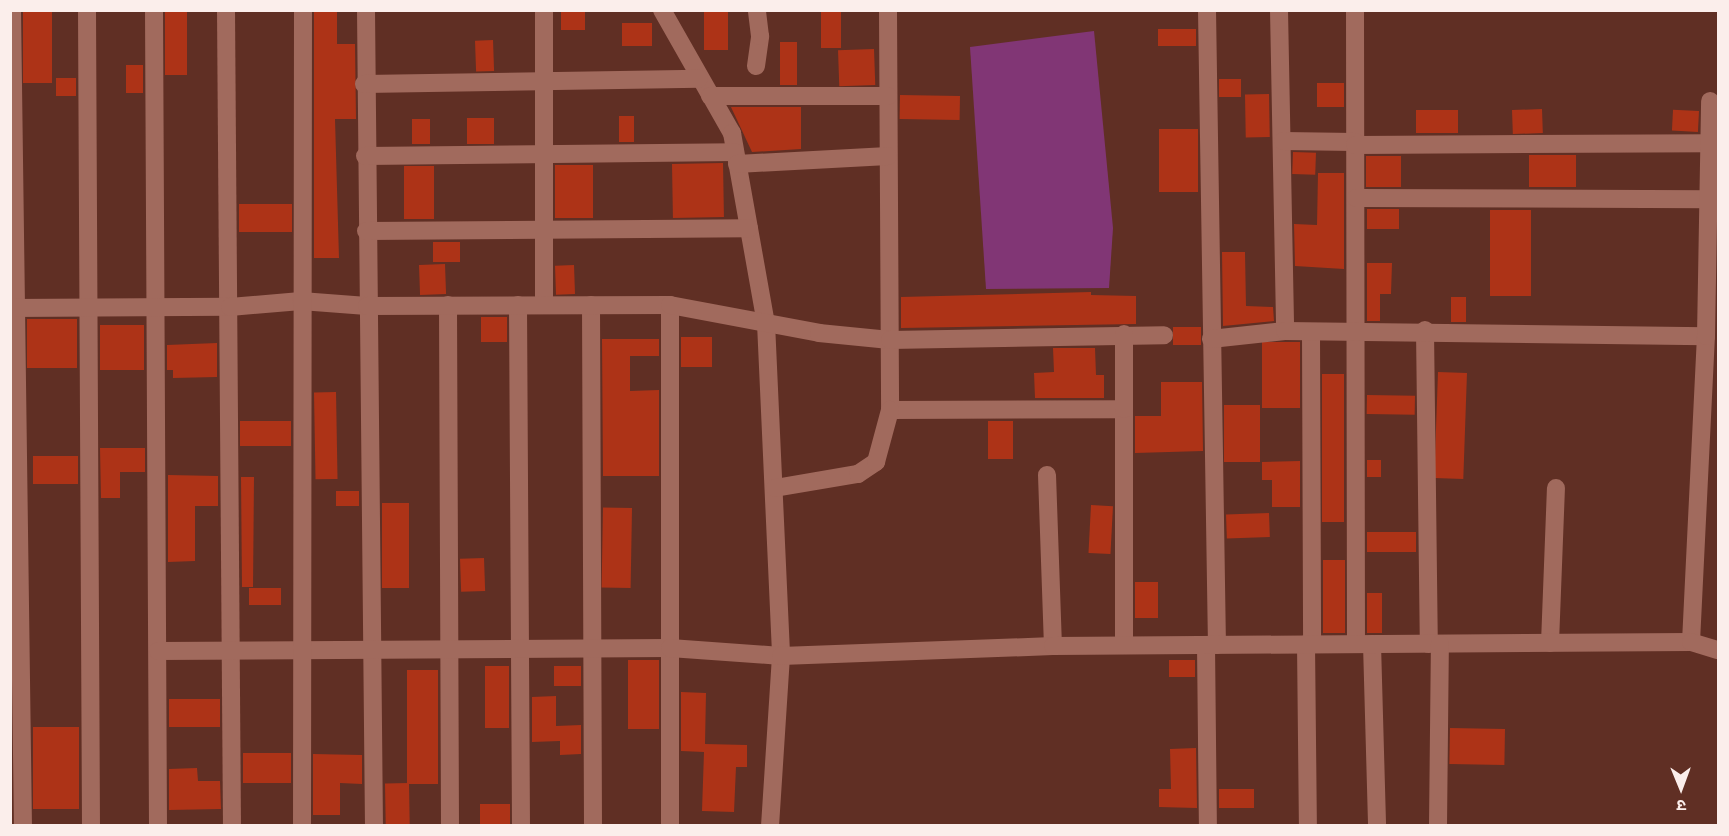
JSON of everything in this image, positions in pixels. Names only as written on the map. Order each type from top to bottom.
[{"type":"street","points":[[12,10],[14,308],[23,825]]},
{"type":"street","points":[[87,10],[91,825]]},
{"type":"street","points":[[154,10],[158,307],[158,825]]},
{"type":"street","points":[[226,10],[230,307],[232,825]]},
{"type":"street","points":[[302,825],[303,10]]},
{"type":"street","points":[[366,10],[364,84],[374,825]]},
{"type":"street","points":[[544,10],[544,305]]},
{"type":"street","points":[[662,10],[699,79],[729,126],[766,323],[781,656],[770,825]]},
{"type":"street","points":[[756,66],[760,36],[757,10]]},
{"type":"street","points":[[775,488],[858,474],[876,462],[890,410],[888,10]]},
{"type":"street","points":[[1207,10],[1212,645],[1208,825]]},
{"type":"street","points":[[1279,10],[1285,330]]},
{"type":"street","points":[[1355,10],[1356,332],[1364,644],[1377,825]]},
{"type":"street","points":[[364,84],[543,79],[699,79]]},
{"type":"street","points":[[710,96],[888,96]]},
{"type":"street","points":[[1690,642],[1706,336],[1710,101]]},
{"type":"street","points":[[1283,141],[1355,144],[1709,143]]},
{"type":"street","points":[[365,156],[543,153],[736,158],[888,156]]},
{"type":"street","points":[[1356,198],[1708,199]]},
{"type":"street","points":[[366,231],[544,227],[749,228]]},
{"type":"street","points":[[14,308],[230,307],[301,301],[367,306],[670,305],[766,323],[890,340],[1164,335]]},
{"type":"street","points":[[518,305],[521,825]]},
{"type":"street","points":[[591,305],[593,825]]},
{"type":"street","points":[[670,305],[670,825]]},
{"type":"street","points":[[448,306],[450,825]]},
{"type":"street","points":[[1211,339],[1285,330],[1311,332],[1425,330],[1706,336]]},
{"type":"street","points":[[1425,330],[1438,825]]},
{"type":"street","points":[[1308,825],[1311,332]]},
{"type":"street","points":[[1124,334],[1124,645]]},
{"type":"street","points":[[890,410],[1124,409]]},
{"type":"street","points":[[1047,475],[1053,646]]},
{"type":"street","points":[[1550,643],[1556,488]]},
{"type":"street","points":[[158,651],[670,648],[781,656],[1053,646],[1690,642],[1719,650]]},
{"type":"shaded area","points":[[1094,31],[1113,228],[1109,288],[986,289],[970,47]]},
{"type":"building","points":[[23,10],[52,10],[52,83],[23,83]]},
{"type":"building","points":[[165,10],[187,10],[187,75],[165,75]]},
{"type":"building","points":[[314,10],[337,10],[337,44],[355,44],[356,119],[335,119],[339,258],[314,258]]},
{"type":"building","points":[[561,10],[585,10],[585,30],[561,30]]},
{"type":"building","points":[[704,10],[728,10],[728,50],[704,50]]},
{"type":"building","points":[[821,10],[841,10],[841,48],[821,48]]},
{"type":"building","points":[[622,23],[652,23],[652,46],[622,46]]},
{"type":"building","points":[[1158,29],[1196,29],[1196,46],[1158,46]]},
{"type":"building","points":[[493,40],[494,71],[476,72],[475,41]]},
{"type":"building","points":[[780,42],[797,42],[797,85],[780,85]]},
{"type":"building","points":[[874,49],[875,85],[839,86],[838,50]]},
{"type":"building","points":[[126,65],[143,65],[143,93],[126,93]]},
{"type":"building","points":[[56,78],[76,78],[76,96],[56,96]]},
{"type":"building","points":[[1219,79],[1241,79],[1241,97],[1219,97]]},
{"type":"building","points":[[1317,83],[1344,83],[1344,107],[1317,107]]},
{"type":"building","points":[[1245,94],[1269,94],[1270,137],[1246,137]]},
{"type":"building","points":[[900,95],[960,96],[960,120],[900,119]]},
{"type":"building","points":[[731,107],[801,107],[801,149],[752,152]]},
{"type":"building","points":[[1542,109],[1543,133],[1513,134],[1512,110]]},
{"type":"building","points":[[1416,110],[1458,110],[1458,133],[1416,133]]},
{"type":"building","points":[[1673,110],[1699,111],[1698,132],[1672,131]]},
{"type":"building","points":[[619,116],[634,116],[634,142],[619,142]]},
{"type":"building","points":[[467,118],[494,118],[494,144],[467,144]]},
{"type":"building","points":[[412,119],[430,119],[430,144],[412,144]]},
{"type":"building","points":[[1159,129],[1198,129],[1198,192],[1159,192]]},
{"type":"building","points":[[1293,152],[1316,153],[1315,175],[1292,174]]},
{"type":"building","points":[[1529,155],[1576,155],[1576,187],[1529,187]]},
{"type":"building","points":[[1366,156],[1401,156],[1401,187],[1366,187]]},
{"type":"building","points":[[723,163],[724,217],[673,218],[672,164]]},
{"type":"building","points":[[555,165],[593,165],[593,218],[555,218]]},
{"type":"building","points":[[404,166],[434,166],[434,219],[404,219]]},
{"type":"building","points":[[1318,173],[1344,173],[1344,269],[1295,266],[1294,224],[1317,225]]},
{"type":"building","points":[[239,204],[292,204],[292,232],[239,232]]},
{"type":"building","points":[[1367,209],[1399,209],[1399,229],[1367,229]]},
{"type":"building","points":[[1490,210],[1531,210],[1531,296],[1490,296]]},
{"type":"building","points":[[433,242],[460,242],[460,262],[433,262]]},
{"type":"building","points":[[1222,252],[1245,252],[1246,306],[1273,307],[1274,321],[1223,326]]},
{"type":"building","points":[[1367,263],[1392,263],[1391,294],[1380,294],[1380,321],[1367,321]]},
{"type":"building","points":[[445,264],[446,294],[420,295],[419,265]]},
{"type":"building","points":[[574,265],[575,294],[556,295],[555,266]]},
{"type":"building","points":[[1091,292],[1091,295],[1136,296],[1136,324],[901,328],[901,297]]},
{"type":"building","points":[[1451,297],[1466,297],[1466,322],[1451,322]]},
{"type":"building","points":[[481,317],[507,317],[507,342],[481,342]]},
{"type":"building","points":[[27,319],[77,319],[77,368],[27,368]]},
{"type":"building","points":[[100,325],[144,325],[144,370],[100,370]]},
{"type":"building","points":[[1173,327],[1201,327],[1201,345],[1173,345]]},
{"type":"building","points":[[681,337],[712,337],[712,367],[681,367]]},
{"type":"building","points":[[602,339],[659,339],[659,356],[630,356],[630,391],[659,390],[659,476],[603,476]]},
{"type":"building","points":[[1262,342],[1300,342],[1300,408],[1262,408]]},
{"type":"building","points":[[217,343],[217,377],[173,378],[173,370],[167,370],[167,345]]},
{"type":"building","points":[[1053,348],[1095,348],[1096,375],[1104,375],[1104,398],[1035,398],[1034,373],[1054,372]]},
{"type":"building","points":[[1438,372],[1467,373],[1463,479],[1434,478]]},
{"type":"building","points":[[1322,374],[1344,374],[1344,522],[1322,522]]},
{"type":"building","points":[[1161,382],[1202,382],[1203,451],[1135,453],[1135,416],[1161,416]]},
{"type":"building","points":[[314,392],[336,392],[338,479],[316,479]]},
{"type":"building","points":[[1367,395],[1415,396],[1415,415],[1367,414]]},
{"type":"building","points":[[1224,405],[1260,405],[1260,462],[1224,462]]},
{"type":"building","points":[[240,421],[291,421],[291,446],[240,446]]},
{"type":"building","points":[[988,421],[1013,421],[1013,459],[988,459]]},
{"type":"building","points":[[100,448],[145,448],[145,472],[120,472],[120,498],[101,498]]},
{"type":"building","points":[[33,456],[78,456],[78,484],[33,484]]},
{"type":"building","points":[[1367,460],[1381,460],[1381,477],[1367,477]]},
{"type":"building","points":[[1300,461],[1300,507],[1272,507],[1272,480],[1262,480],[1262,462]]},
{"type":"building","points":[[168,475],[218,476],[218,506],[195,506],[195,561],[168,562]]},
{"type":"building","points":[[241,477],[254,477],[253,587],[242,587]]},
{"type":"building","points":[[336,491],[359,491],[359,506],[336,506]]},
{"type":"building","points":[[382,503],[409,503],[409,588],[382,588]]},
{"type":"building","points":[[1091,505],[1113,506],[1110,554],[1088,553]]},
{"type":"building","points":[[603,507],[632,508],[631,588],[602,587]]},
{"type":"building","points":[[1269,513],[1270,537],[1227,538],[1226,515]]},
{"type":"building","points":[[1367,532],[1416,532],[1416,552],[1367,552]]},
{"type":"building","points":[[484,558],[485,591],[461,592],[460,559]]},
{"type":"building","points":[[1323,560],[1345,560],[1345,633],[1323,633]]},
{"type":"building","points":[[1135,582],[1158,582],[1158,618],[1135,618]]},
{"type":"building","points":[[249,588],[281,588],[281,605],[249,605]]},
{"type":"building","points":[[1367,593],[1382,593],[1382,633],[1367,633]]},
{"type":"building","points":[[628,660],[659,660],[659,729],[628,729]]},
{"type":"building","points":[[1169,660],[1195,660],[1195,677],[1169,677]]},
{"type":"building","points":[[485,666],[509,666],[509,728],[485,728]]},
{"type":"building","points":[[554,666],[581,666],[581,686],[554,686]]},
{"type":"building","points":[[407,670],[438,670],[438,784],[407,784]]},
{"type":"building","points":[[681,692],[706,693],[705,744],[747,745],[747,767],[736,767],[734,812],[702,811],[704,752],[681,751]]},
{"type":"building","points":[[556,696],[556,726],[581,725],[581,754],[560,755],[560,741],[532,742],[532,697]]},
{"type":"building","points":[[169,699],[220,699],[220,727],[169,727]]},
{"type":"building","points":[[33,727],[79,727],[79,809],[33,809]]},
{"type":"building","points":[[1450,728],[1505,729],[1504,765],[1449,764]]},
{"type":"building","points":[[1196,748],[1197,808],[1159,807],[1159,789],[1171,789],[1170,749]]},
{"type":"building","points":[[243,753],[291,753],[291,783],[243,783]]},
{"type":"building","points":[[313,754],[362,755],[362,784],[340,783],[340,815],[313,815]]},
{"type":"building","points":[[197,768],[198,781],[220,781],[221,809],[169,810],[169,769]]},
{"type":"building","points":[[385,783],[409,783],[410,825],[386,825]]},
{"type":"building","points":[[1219,789],[1254,789],[1254,808],[1219,808]]},
{"type":"building","points":[[480,804],[510,804],[510,825],[480,825]]}]
